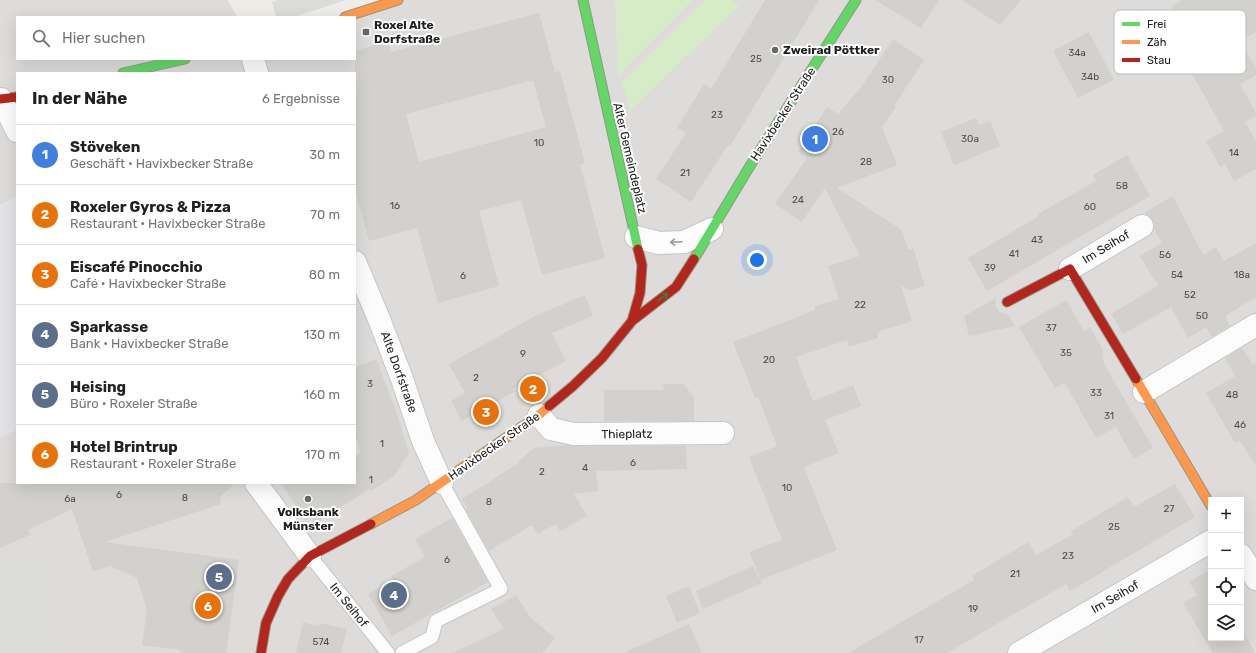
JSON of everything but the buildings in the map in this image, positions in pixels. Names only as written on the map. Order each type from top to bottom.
[{"type":"main road","points":[[348,16],[398,0]]},
{"type":"main road","name":"Alter Gemeindeplatz","points":[[583,0],[642,264],[640,293],[632,321]]},
{"type":"main road","name":"Havixbecker Straße","points":[[260,653],[266,623],[278,596],[288,579],[310,556],[416,500],[539,415],[573,386],[592,367],[632,321],[676,287],[694,260],[750,166],[856,0]]},
{"type":"main road","points":[[127,72],[181,60]]},
{"type":"main road","name":"Im Seihof","points":[[1007,302],[1070,269],[1208,501]]},
{"type":"street","points":[[253,60],[257,72]]},
{"type":"street","points":[[6,99],[16,128]]},
{"type":"street","name":"Im Seihof","points":[[1070,269],[1142,226]]},
{"type":"street","points":[[636,237],[659,243],[684,242],[712,229]]},
{"type":"street","name":"Alte Dorfstraße","points":[[356,264],[402,379],[423,441],[442,483]]},
{"type":"street","points":[[1144,392],[1251,328]]},
{"type":"street","name":"Thieplatz","points":[[539,415],[551,429],[574,434],[723,433]]},
{"type":"street","points":[[257,484],[310,556]]},
{"type":"street","name":"Im Seihof","points":[[1020,653],[1208,544]]},
{"type":"street","points":[[1244,560],[1256,579]]},
{"type":"lane","points":[[402,653],[432,637],[436,622],[501,588],[442,483]]},
{"type":"lane","name":"Im Seihof","points":[[310,556],[388,653]]},
{"type":"shaded area","points":[[0,0],[228,0],[236,16],[16,16],[16,60],[356,60],[356,16],[387,0],[1256,0],[1256,653],[0,653]]},
{"type":"shaded area","points":[[278,0],[346,0],[297,16],[276,16],[272,2]]},
{"type":"shaded area","points":[[16,197],[16,430],[0,437],[0,205]]},
{"type":"shaded area","points":[[43,567],[53,653],[0,653],[0,572]]},
{"type":"shaded area","points":[[1120,631],[1133,653],[1105,653],[1099,643]]},
{"type":"green space","points":[[615,0],[693,0],[618,76]]},
{"type":"green space","points":[[705,0],[732,0],[739,6],[630,111],[622,82]]},
{"type":"traffic: fast","points":[[583,0],[638,249]]},
{"type":"traffic: fast","points":[[694,259],[750,166],[856,0]]},
{"type":"traffic: fast","points":[[127,72],[181,60]]},
{"type":"traffic: slow","points":[[348,16],[398,0]]},
{"type":"traffic: slow","points":[[1136,379],[1208,501]]},
{"type":"traffic: slow","points":[[371,524],[416,500],[539,415],[549,406]]},
{"type":"traffic: jam","points":[[0,99],[16,97]]},
{"type":"traffic: jam","points":[[632,321],[640,293],[642,265],[638,249]]},
{"type":"traffic: jam","points":[[549,406],[573,386],[602,358],[632,321],[676,287],[694,259]]},
{"type":"traffic: jam","points":[[1007,302],[1070,269],[1136,379]]},
{"type":"traffic: jam","points":[[261,653],[266,623],[278,596],[288,579],[310,556],[371,524]]},
{"type":"place","name":"Roxel Alte Dorfstraße","points":[[366,32]]},
{"type":"place","name":"Zweirad Pöttker","points":[[775,50]]},
{"type":"place","name":"Stöveken","points":[[815,139]]},
{"type":"place","name":"Roxeler Gyros & Pizza","points":[[533,389]]},
{"type":"place","name":"Eiscafé Pinocchio","points":[[486,412]]},
{"type":"place","name":"Volksbank Münster","points":[[308,499]]},
{"type":"place","name":"Heising","points":[[219,577]]},
{"type":"place","name":"Sparkasse","points":[[394,595]]},
{"type":"place","name":"Hotel Brintrup","points":[[208,606]]}]
